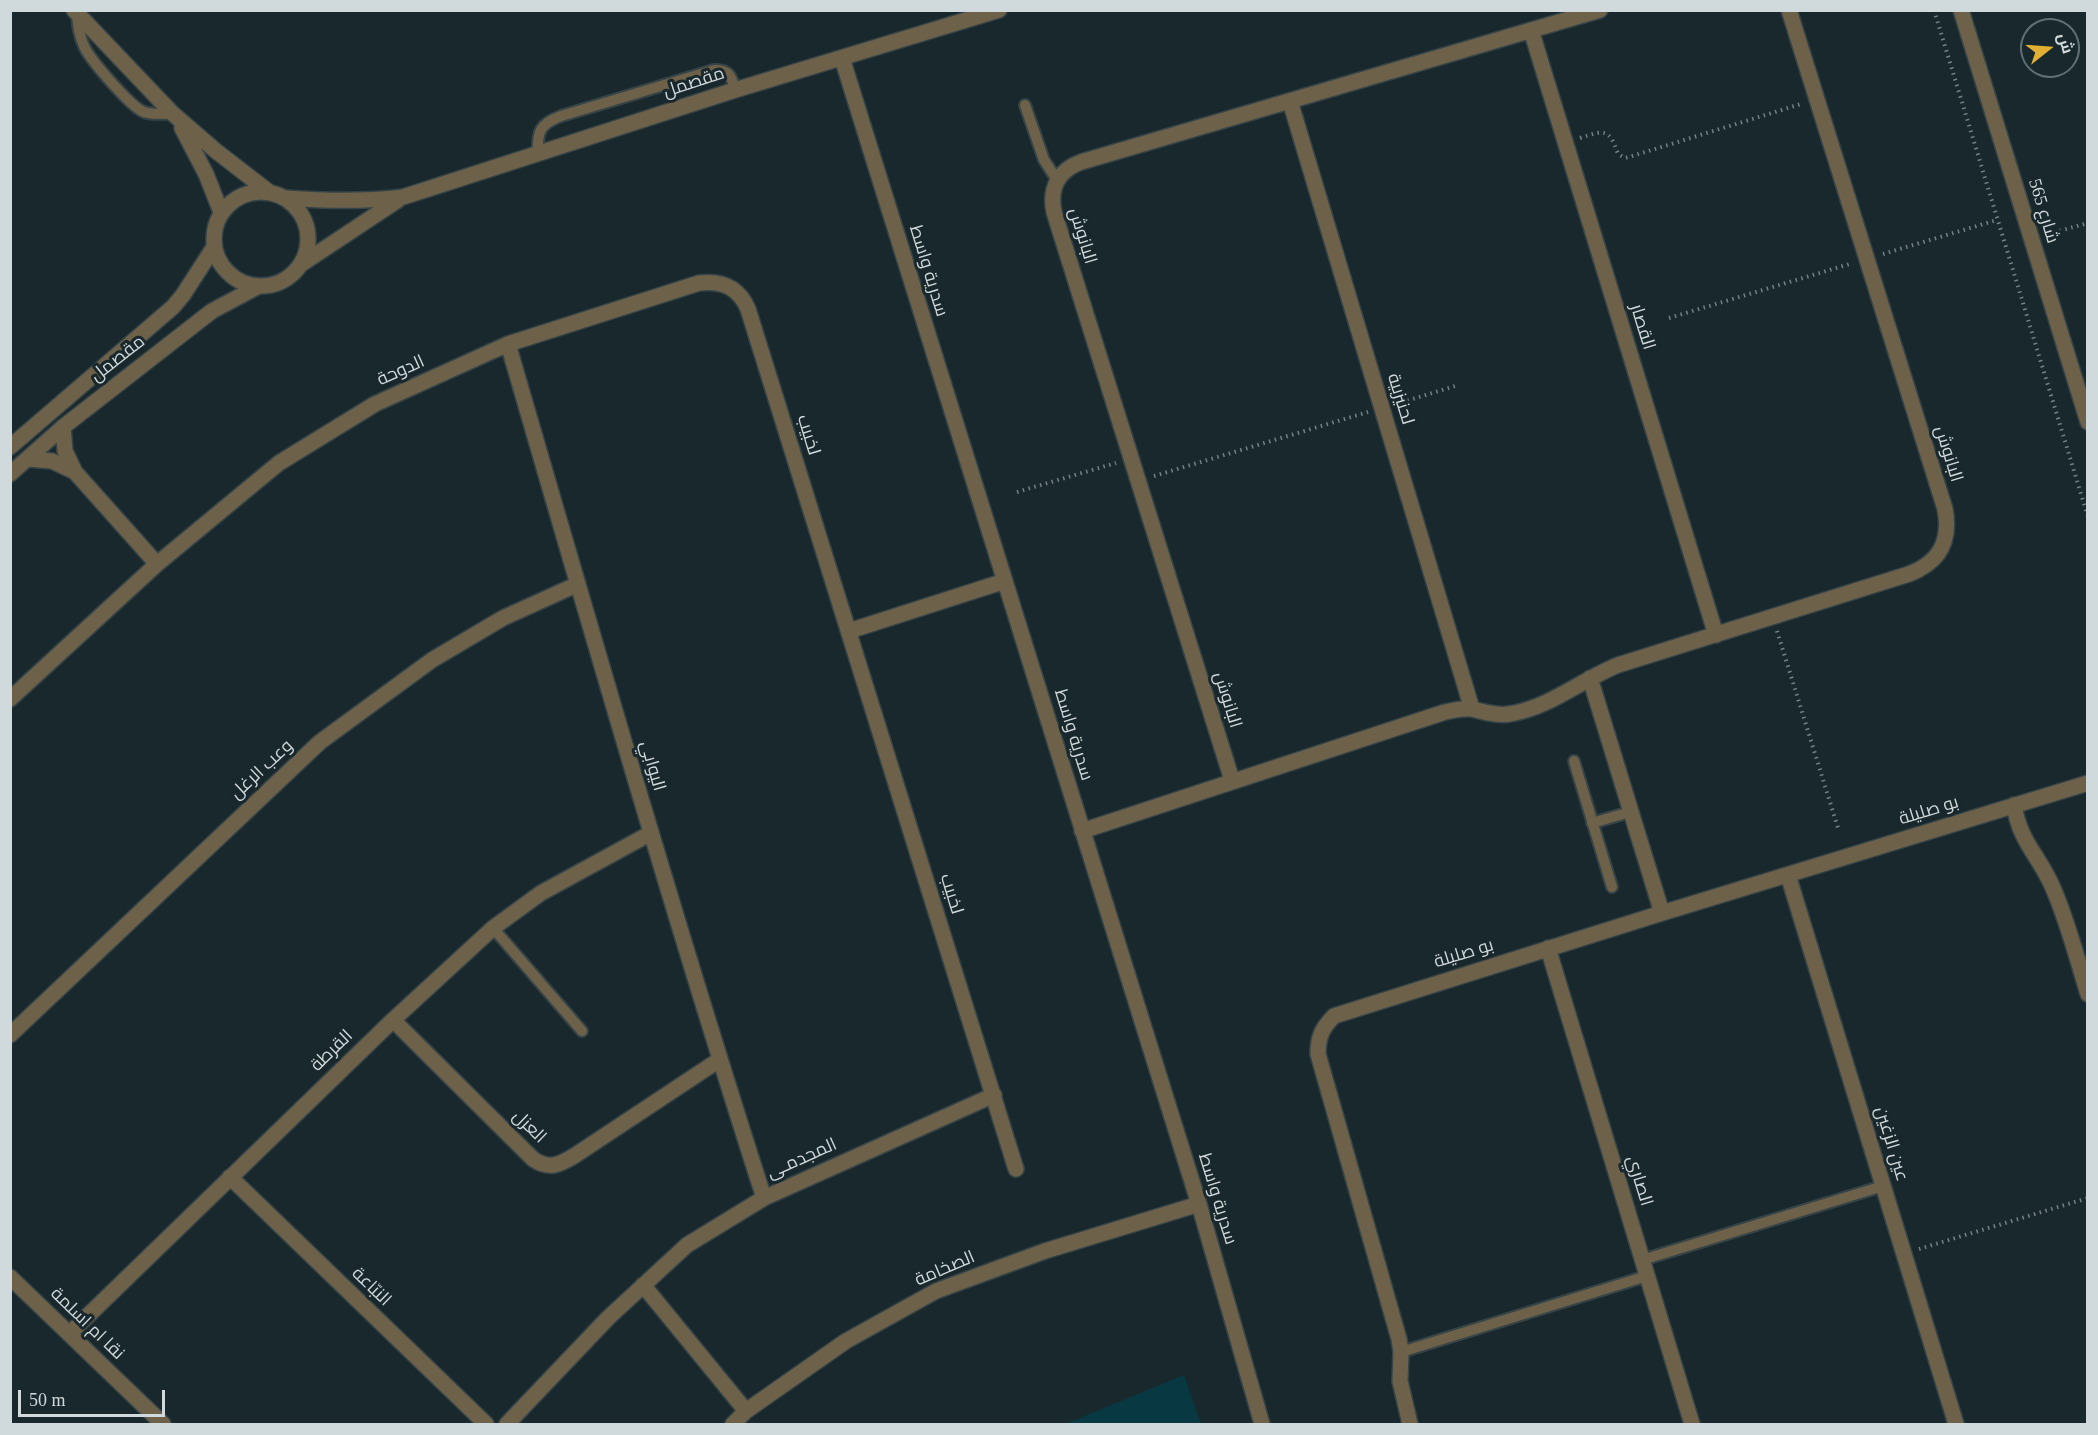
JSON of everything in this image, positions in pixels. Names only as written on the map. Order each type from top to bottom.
[{"type":"street","name":"مقصمل","points":[[286,198],[344,202],[373,201],[403,196],[735,90],[999,10]]},
{"type":"street","points":[[1057,180],[1071,165],[1600,10]]},
{"type":"street","name":"البانوش","points":[[1082,831],[1445,712],[1458,709],[1500,714],[1519,711],[1560,696],[1618,665],[1922,569],[1933,561],[1946,536],[1945,509],[1789,10]]},
{"type":"street","name":"شارع 565","points":[[1961,10],[2088,422]]},
{"type":"street","points":[[76,12],[172,113],[269,192],[286,198],[299,211],[307,227],[308,246],[303,263],[291,277],[275,285],[257,287],[242,283],[229,275],[219,262],[214,247],[214,229],[221,212],[234,199],[251,192],[269,192]]},
{"type":"street","name":"القصار","points":[[1531,30],[1716,635]]},
{"type":"street","name":"سدرية واسط","points":[[842,58],[1199,1204],[1262,1425]]},
{"type":"street","name":"لحنيزبية","points":[[1290,101],[1472,709]]},
{"type":"street","points":[[172,113],[193,146],[221,212]]},
{"type":"street","name":"البانوش","points":[[1057,180],[1052,201],[1054,212],[1232,780]]},
{"type":"street","name":"مقصمل","points":[[303,263],[403,196]]},
{"type":"street","name":"مقصمل","points":[[10,447],[173,307],[214,247]]},
{"type":"street","name":"لخبيب","points":[[699,283],[711,281],[735,289],[743,298],[748,309],[1017,1169]]},
{"type":"street","name":"الدوحة","points":[[10,699],[157,564],[279,463],[375,404],[508,344],[699,283]]},
{"type":"street","name":"مقصمل","points":[[10,474],[63,427],[212,310],[257,287]]},
{"type":"street","name":"اليوابي","points":[[508,344],[719,1060],[764,1198]]},
{"type":"street","points":[[63,427],[65,451],[75,472],[157,564]]},
{"type":"street","points":[[28,459],[52,461],[75,472]]},
{"type":"street","points":[[849,631],[1005,581]]},
{"type":"street","name":"وعب الرغل","points":[[10,1035],[320,742],[432,660],[503,618],[578,584]]},
{"type":"street","points":[[1590,678],[1662,913]]},
{"type":"street","name":"بو صليلة","points":[[1410,1425],[1400,1381],[1401,1352],[1395,1325],[1318,1054],[1318,1040],[1324,1026],[1334,1016],[2088,783]]},
{"type":"street","points":[[2014,805],[2024,839],[2054,889],[2088,994]]},
{"type":"street","name":"القرطة","points":[[69,1334],[393,1020],[493,928],[541,893],[651,833]]},
{"type":"street","name":"عين الزغين","points":[[1788,875],[1956,1425]]},
{"type":"street","name":"الصاري","points":[[1548,948],[1692,1425]]},
{"type":"street","name":"العزل","points":[[393,1020],[533,1159],[551,1166],[561,1164],[574,1156],[719,1060]]},
{"type":"street","name":"المجدمـى","points":[[507,1425],[643,1285],[687,1245],[764,1198],[993,1095]]},
{"type":"street","name":"النبّاعة","points":[[230,1177],[486,1425]]},
{"type":"street","name":"الصخامة","points":[[732,1425],[746,1411],[846,1341],[936,1291],[1045,1251],[1199,1204]]},
{"type":"street","name":"نقا ام اسلمة","points":[[10,1277],[163,1425]]},
{"type":"street","points":[[643,1285],[746,1411]]},
{"type":"lane","points":[[76,12],[84,47],[93,61],[131,103],[142,111],[156,114],[172,113]]},
{"type":"lane","points":[[538,153],[537,136],[541,129],[561,116],[714,70],[726,71],[730,75],[735,90]]},
{"type":"lane","points":[[1025,105],[1044,160],[1057,180]]},
{"type":"lane","points":[[1574,761],[1612,887]]},
{"type":"lane","points":[[1592,823],[1630,812]]},
{"type":"lane","points":[[493,928],[582,1031]]},
{"type":"lane","points":[[1642,1260],[1883,1185]]},
{"type":"lane","points":[[1401,1352],[1647,1276]]},
{"type":"path","points":[[1934,10],[2088,517]]},
{"type":"path","points":[[1565,142],[1602,132],[1612,136],[1618,154],[1629,157],[1816,99]]},
{"type":"path","points":[[1669,318],[1997,220]]},
{"type":"path","points":[[2031,239],[2088,223]]},
{"type":"path","points":[[1138,481],[1455,386]]},
{"type":"path","points":[[1017,492],[1131,458]]},
{"type":"path","points":[[1772,617],[1838,828]]},
{"type":"path","points":[[1904,1253],[2088,1198]]},
{"type":"shaded area","points":[[1184,1375],[1201,1424],[1065,1424]]}]
